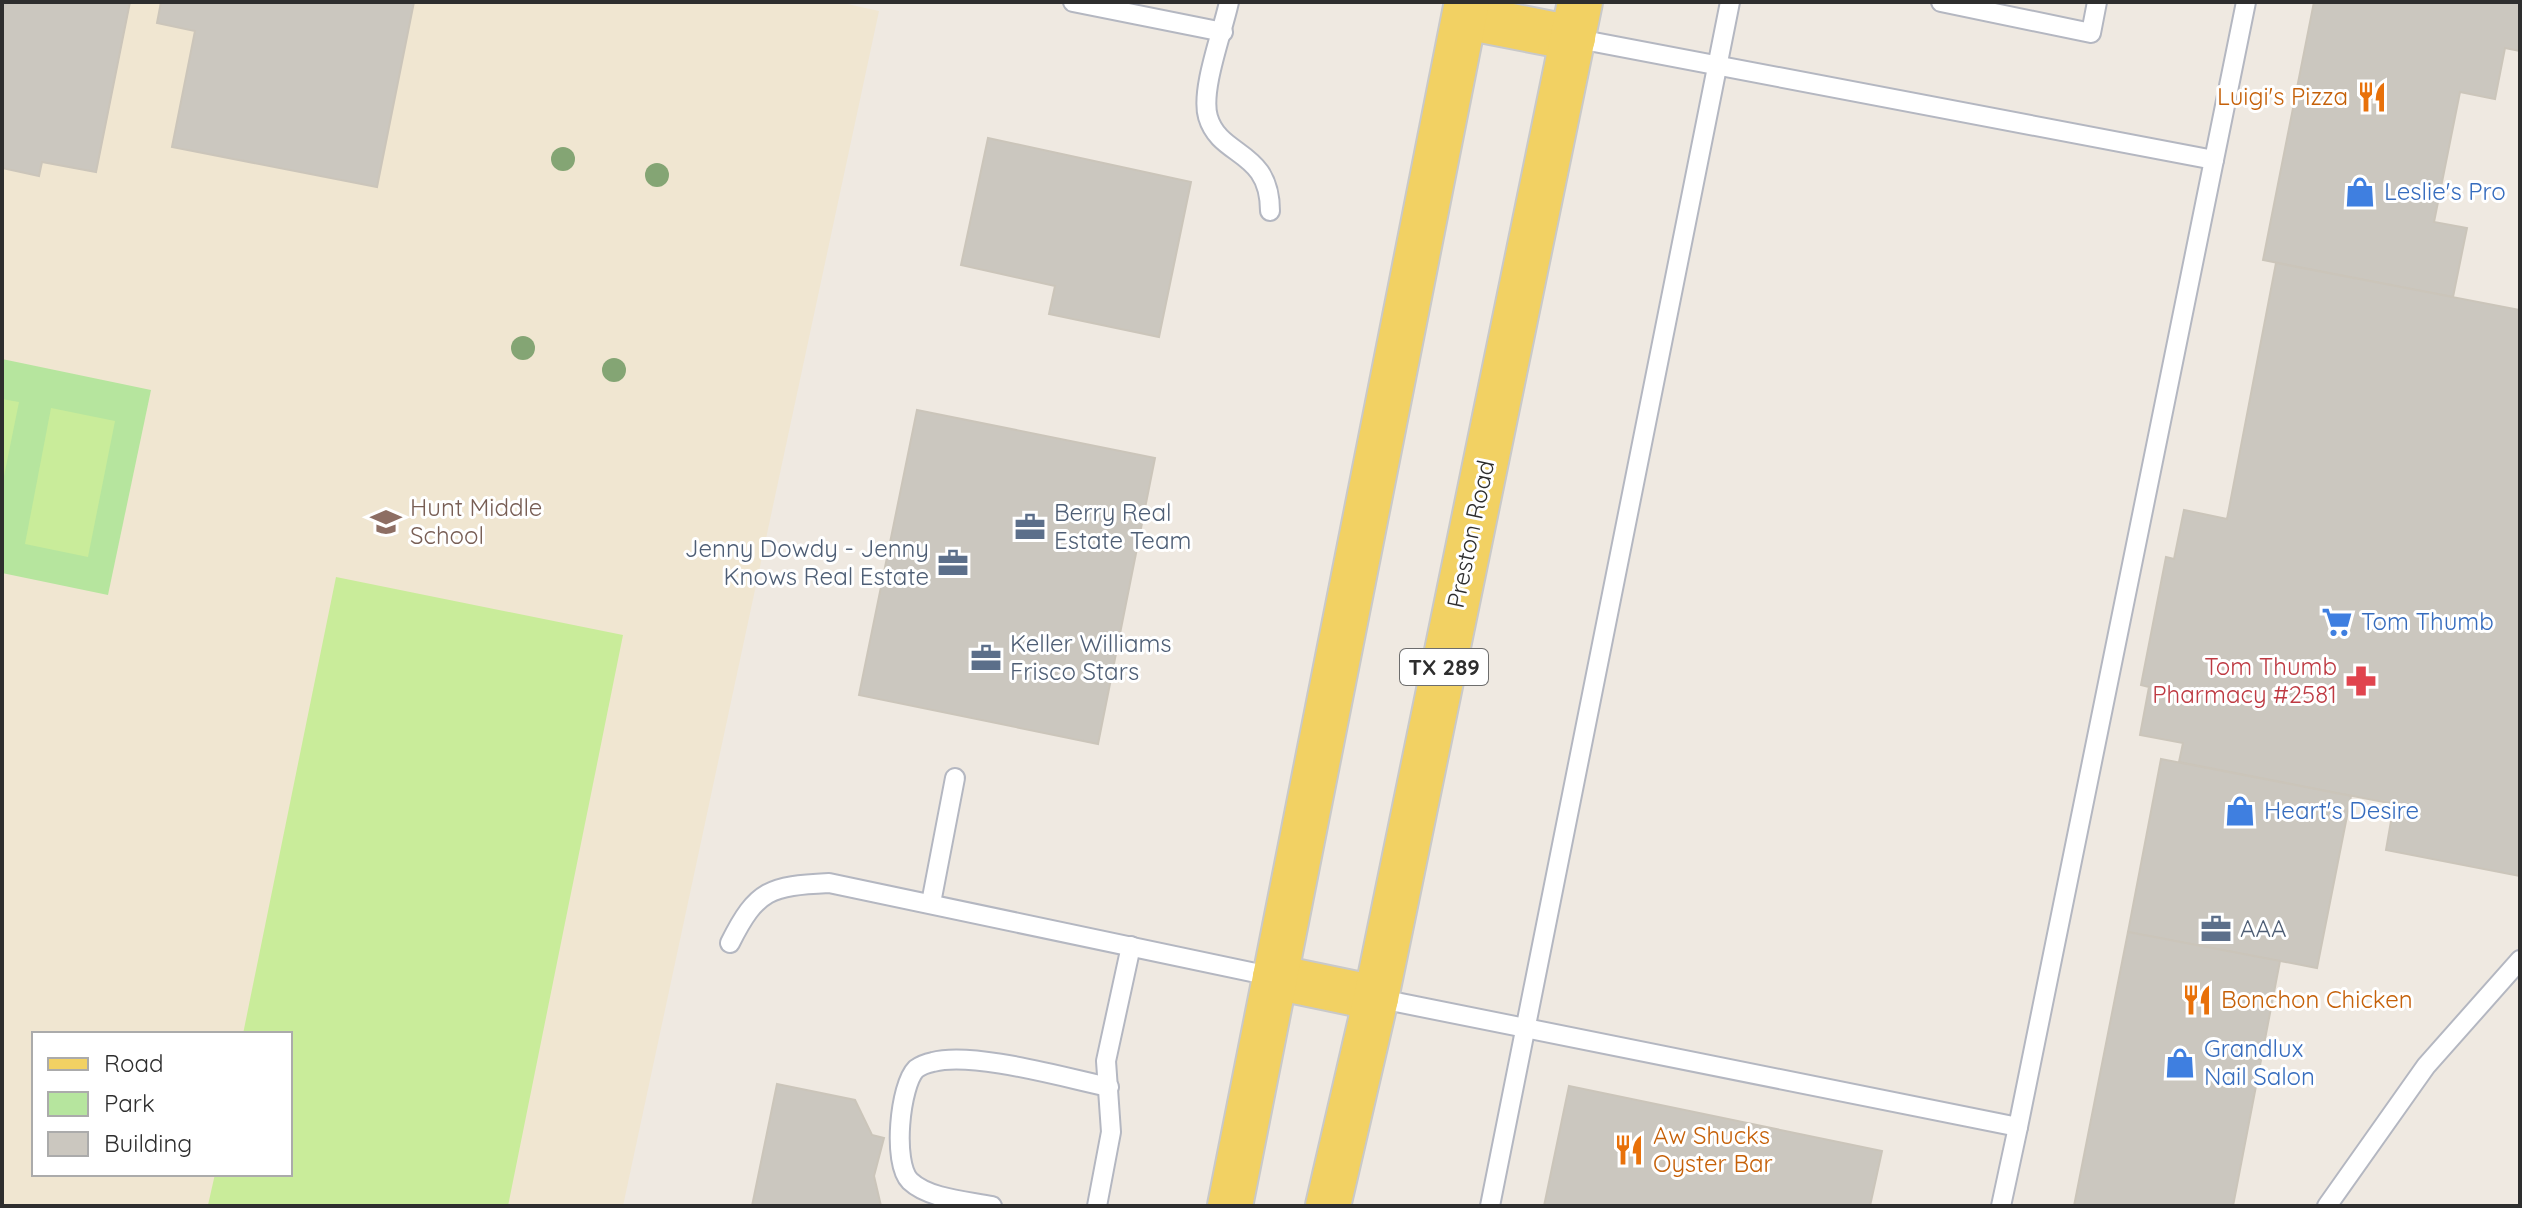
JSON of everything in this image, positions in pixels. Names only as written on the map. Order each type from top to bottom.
[{"type":"main road","points":[[1230,1206],[1466,9],[1576,20]]},
{"type":"main road","name":"Preston Road","points":[[1328,1206],[1376,998],[1576,20]]},
{"type":"main road","points":[[1275,977],[1376,998]]},
{"type":"lane","points":[[1073,2],[1223,32]]},
{"type":"lane","points":[[1229,2],[1209,86],[1208,117],[1221,137],[1263,173],[1270,194],[1270,211]]},
{"type":"lane","points":[[1490,1206],[1730,2]]},
{"type":"lane","points":[[1941,2],[2091,33],[2097,2]]},
{"type":"lane","points":[[2001,1206],[2246,2]]},
{"type":"lane","points":[[1576,20],[1717,65],[2214,160]]},
{"type":"lane","points":[[931,903],[955,778]]},
{"type":"lane","points":[[730,943],[749,905],[786,885],[829,883],[1275,977]]},
{"type":"lane","points":[[1097,1206],[1111,1132],[1106,1061],[1131,946]]},
{"type":"lane","points":[[2327,1206],[2426,1066],[2520,960]]},
{"type":"lane","points":[[1376,998],[2018,1127]]},
{"type":"lane","points":[[992,1206],[931,1193],[911,1182],[901,1168],[898,1149],[900,1125],[911,1076],[918,1068],[934,1061],[970,1060],[1109,1087]]},
{"type":"shaded area","name":"Hunt Middle School","points":[[2,2],[838,2],[879,11],[623,1206],[2,1206]]},
{"type":"green space","points":[[2,359],[151,390],[108,595],[2,573]]},
{"type":"green space","points":[[2,399],[19,402],[2,486]]},
{"type":"green space","points":[[51,408],[115,421],[88,557],[25,544]]},
{"type":"green space","points":[[336,577],[623,635],[508,1206],[208,1205],[215,1176],[292,1176],[292,1032],[243,1032]]},
{"type":"building","points":[[2,2],[130,2],[96,172],[42,162],[39,176],[2,168]]},
{"type":"building","points":[[161,2],[414,2],[377,187],[172,147],[195,31],[157,23]]},
{"type":"building","points":[[2314,2],[2520,2],[2520,51],[2505,48],[2495,99],[2460,92],[2434,222],[2467,228],[2453,297],[2263,260]]},
{"type":"building","points":[[988,138],[1191,182],[1159,337],[1049,314],[1055,286],[961,265]]},
{"type":"building","name":"Tom Thumb","points":[[2276,263],[2520,310],[2520,876],[2386,850],[2394,804],[2179,762],[2183,743],[2140,735],[2149,687],[2141,685],[2166,557],[2174,559],[2184,510],[2227,519]]},
{"type":"building","points":[[917,410],[1155,458],[1098,744],[859,695]]},
{"type":"building","points":[[2161,759],[2351,796],[2317,968],[2128,932]]},
{"type":"building","points":[[2128,932],[2280,961],[2233,1206],[2074,1206]]},
{"type":"building","points":[[777,1084],[855,1100],[872,1135],[884,1138],[874,1176],[881,1206],[752,1206]]},
{"type":"building","points":[[1569,1086],[1882,1151],[1870,1206],[1544,1206]]},
{"type":"place","name":"Luigi's Pizza","points":[[2372,97]]},
{"type":"place","name":"Leslie's Pro","points":[[2360,192]]},
{"type":"place","name":"Hunt Middle School","points":[[386,522]]},
{"type":"place","name":"Berry Real Estate Team","points":[[1030,527]]},
{"type":"place","name":"Jenny Dowdy - Jenny Knows Real Estate","points":[[953,563]]},
{"type":"place","name":"Tom Thumb","points":[[2337,622]]},
{"type":"place","name":"Keller Williams Frisco Stars","points":[[986,658]]},
{"type":"place","name":"Tom Thumb Pharmacy #2581","points":[[2361,681]]},
{"type":"place","name":"Heart's Desire","points":[[2240,811]]},
{"type":"place","name":"AAA","points":[[2216,929]]},
{"type":"place","name":"Bonchon Chicken","points":[[2197,1000]]},
{"type":"place","name":"Grandlux Nail Salon","points":[[2180,1063]]},
{"type":"place","name":"Aw Shucks Oyster Bar","points":[[1629,1150]]}]
